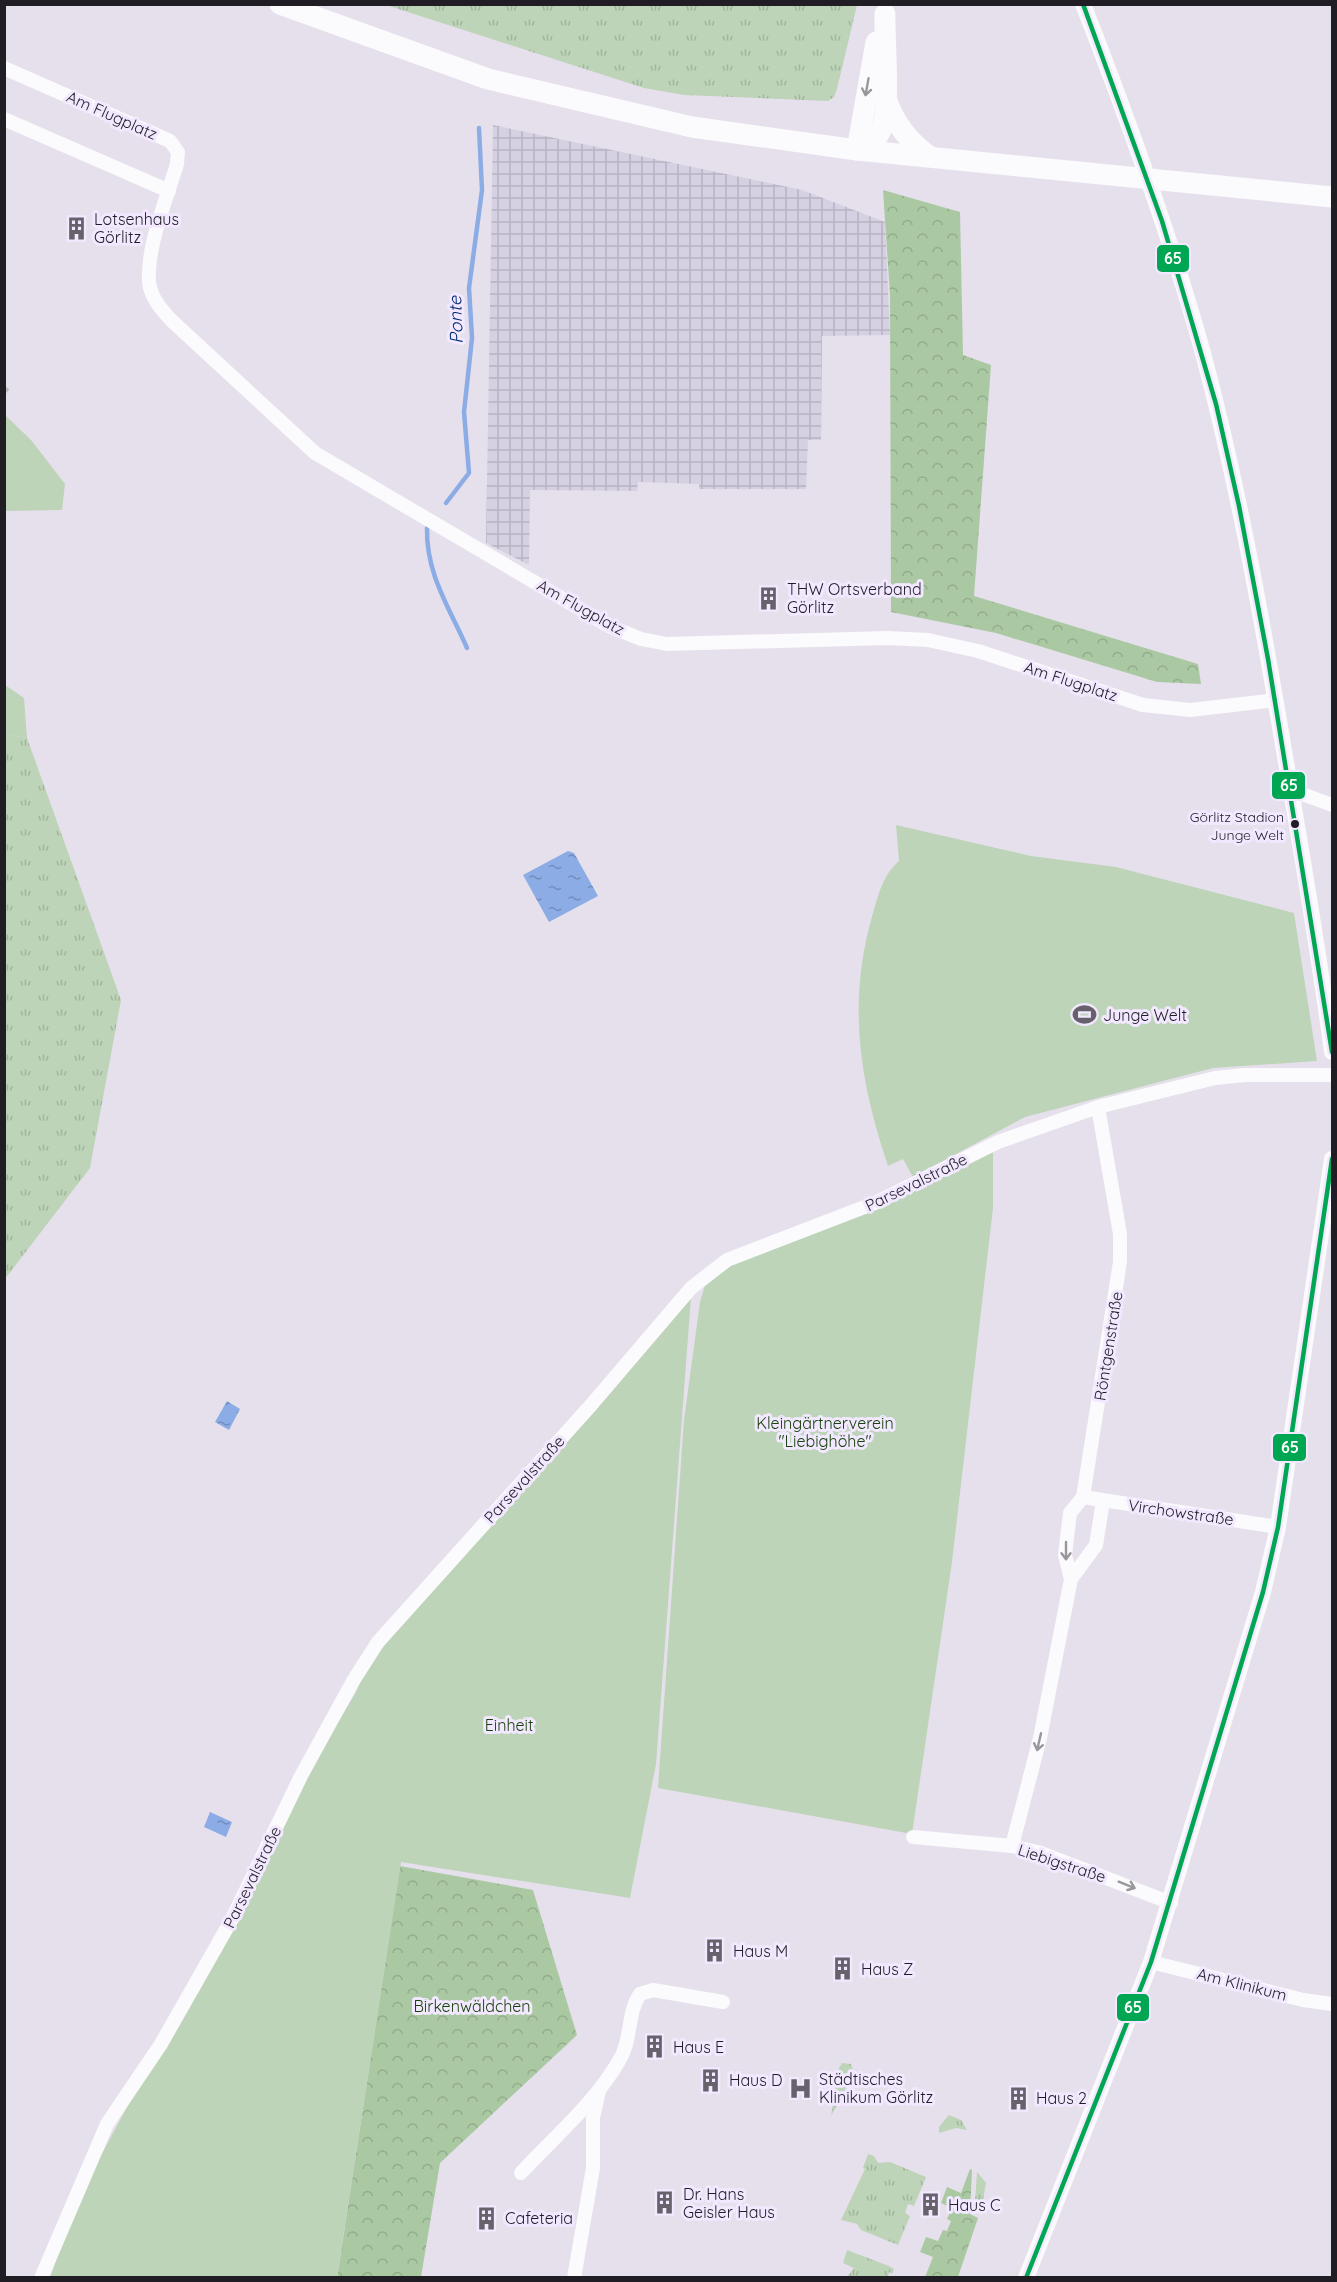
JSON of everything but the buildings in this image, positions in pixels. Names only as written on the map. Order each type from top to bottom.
[{"type":"main road","points":[[280,4],[488,79],[692,127],[857,150],[1332,198]]},
{"type":"main road","points":[[857,150],[867,83],[886,9]]},
{"type":"main road","points":[[857,150],[870,144],[880,134],[886,100],[886,9]]},
{"type":"main road","points":[[886,100],[903,132],[929,156]]},
{"type":"street","points":[[1083,4],[1135,137],[1165,227],[1203,355],[1225,447],[1248,544],[1276,700],[1308,886],[1332,1052]]},
{"type":"street","name":"Am Flugplatz","points":[[4,68],[170,141],[178,152],[151,253],[149,282],[157,305],[315,453],[609,626],[641,639],[667,644],[888,638],[928,640],[978,651],[1143,705],[1190,710],[1276,700]]},
{"type":"street","points":[[4,119],[169,192]]},
{"type":"street","points":[[1292,794],[1305,795],[1332,805]]},
{"type":"street","name":"Parsevalstraße","points":[[41,2277],[107,2124],[161,2044],[232,1919],[301,1776],[353,1681],[378,1642],[592,1404],[691,1288],[717,1267],[750,1250],[875,1203],[998,1142],[1098,1107],[1215,1078],[1245,1075],[1332,1075]]},
{"type":"street","name":"Röntgenstraße","points":[[1012,1846],[1040,1738],[1071,1579],[1065,1555],[1070,1513],[1083,1497],[1120,1262],[1120,1234],[1098,1107]]},
{"type":"street","points":[[1026,2277],[1151,1962],[1171,1903],[1263,1592],[1278,1527],[1332,1159]]},
{"type":"street","name":"Virchowstraße","points":[[1083,1497],[1278,1527]]},
{"type":"street","name":"Röntgenstraße","points":[[1071,1579],[1096,1545],[1103,1501]]},
{"type":"street","name":"Liebigstraße","points":[[913,1837],[1012,1846],[1104,1875],[1171,1903]]},
{"type":"street","name":"Am Klinikum","points":[[1151,1962],[1303,2000],[1332,2004]]},
{"type":"street","points":[[520,2173],[600,2089],[625,2050],[636,2000],[640,1994],[653,1990],[723,2002]]},
{"type":"street","points":[[574,2277],[593,2168],[593,2118],[600,2089]]},
{"type":"shaded area","points":[[493,125],[802,190],[885,222],[890,335],[822,336],[821,440],[808,440],[806,489],[699,489],[699,484],[638,482],[637,491],[530,490],[529,565],[486,543]]},
{"type":"green space","points":[[386,5],[857,5],[837,89],[834,97],[828,101],[684,95],[644,88]]},
{"type":"green space","points":[[883,190],[960,212],[963,355],[991,365],[974,596],[1198,664],[1201,684],[1157,682],[996,633],[891,612],[890,295]]},
{"type":"green space","points":[[5,415],[31,440],[65,484],[62,510],[5,511]]},
{"type":"green space","points":[[5,685],[24,698],[27,738],[5,734]]},
{"type":"green space","points":[[5,734],[27,738],[121,1000],[90,1168],[5,1279]]},
{"type":"green space","name":"Junge Welt","points":[[896,825],[1031,856],[1116,867],[1294,913],[1317,1061],[1213,1068],[1025,1117],[913,1177],[903,1159],[888,1166],[870,1103],[864,1072],[859,1009],[860,978],[873,913],[885,878],[899,861]]},
{"type":"green space","name":"Kleingärtnerverein \"Liebighöhe\"","points":[[993,1147],[993,1208],[952,1562],[912,1834],[658,1788],[684,1420],[700,1302],[705,1285],[735,1263]]},
{"type":"green space","name":"Einheit","points":[[691,1297],[656,1764],[630,1898],[401,1862],[337,2277],[50,2278],[78,2198],[305,1777],[355,1694],[370,1661]]},
{"type":"green space","name":"Birkenwäldchen","points":[[400,1866],[533,1890],[577,2035],[440,2163],[421,2277],[337,2278]]},
{"type":"green space","points":[[842,2063],[851,2064],[854,2073],[831,2116],[839,2068]]},
{"type":"green space","points":[[949,2115],[961,2120],[967,2130],[956,2128],[939,2133],[939,2127]]},
{"type":"green space","points":[[868,2154],[874,2156],[878,2163],[890,2162],[926,2177],[914,2206],[908,2204],[905,2213],[910,2216],[898,2245],[861,2230],[857,2224],[841,2220],[865,2169],[863,2168]]},
{"type":"green space","points":[[970,2169],[972,2170],[970,2214],[978,2218],[958,2277],[925,2277],[933,2257],[920,2252],[926,2237],[938,2241],[943,2230],[947,2231],[951,2221],[947,2219],[952,2208],[941,2203],[947,2187],[961,2193]]},
{"type":"green space","points":[[977,2172],[986,2183],[981,2211],[975,2202]]},
{"type":"green space","points":[[847,2250],[889,2266],[894,2269],[892,2274],[889,2272],[888,2277],[847,2277],[854,2268],[843,2263]]},
{"type":"water","points":[[568,851],[574,853],[598,896],[549,922],[523,875]]},
{"type":"water","points":[[227,1401],[240,1409],[229,1430],[215,1422]]},
{"type":"water","points":[[210,1812],[232,1822],[226,1837],[204,1827]]},
{"type":"waterway","name":"Ponte","points":[[446,503],[469,473],[464,412],[472,338],[469,288],[482,190],[479,128]]},
{"type":"waterway","name":"Ponte","points":[[427,528],[434,575],[467,648]]},
{"type":"railway","points":[[4,388],[8,391]]},
{"type":"transit line","name":"65","points":[[1083,4],[1162,221],[1216,404],[1239,506],[1268,659],[1332,1052]]},
{"type":"transit line","name":"65","points":[[1026,2278],[1151,1962],[1263,1592],[1278,1527],[1332,1159]]},
{"type":"place","name":"Lotsenhaus Görlitz","points":[[76,228]]},
{"type":"place","name":"THW Ortsverband Görlitz","points":[[769,598]]},
{"type":"place","name":"Görlitz Stadion Junge Welt","points":[[1295,824]]},
{"type":"place","name":"Junge Welt","points":[[1085,1015]]},
{"type":"place","name":"Haus M","points":[[715,1951]]},
{"type":"place","name":"Haus Z","points":[[843,1969]]},
{"type":"place","name":"Haus E","points":[[655,2047]]},
{"type":"place","name":"Haus D","points":[[711,2080]]},
{"type":"place","name":"Städtisches Klinikum Görlitz","points":[[801,2088]]},
{"type":"place","name":"Haus 2","points":[[1018,2098]]},
{"type":"place","name":"Dr. Hans Geisler Haus","points":[[665,2203]]},
{"type":"place","name":"Haus C","points":[[930,2205]]},
{"type":"place","name":"Cafeteria","points":[[487,2218]]}]
